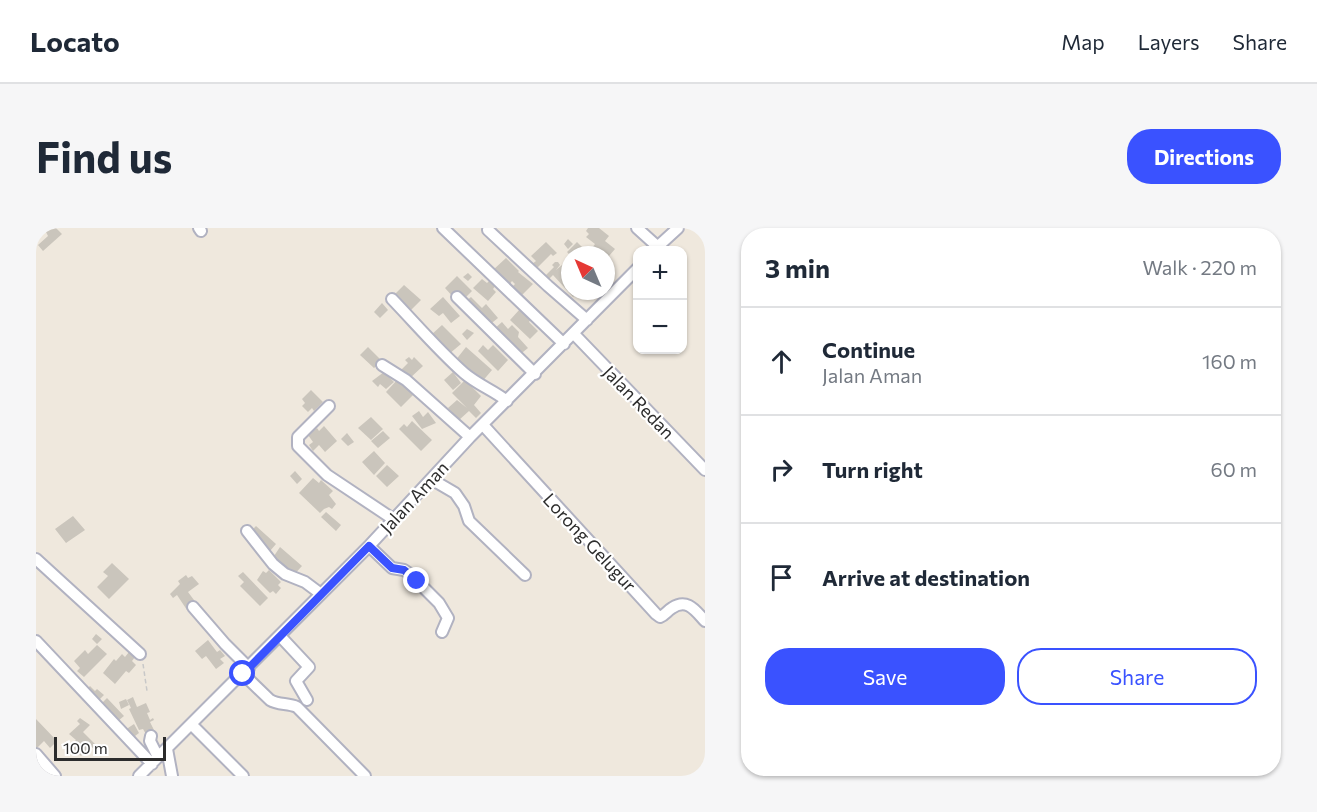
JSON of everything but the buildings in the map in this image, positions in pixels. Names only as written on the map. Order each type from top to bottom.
[{"type":"street","points":[[443,228],[559,340]]},
{"type":"street","points":[[637,228],[653,246]]},
{"type":"street","points":[[659,246],[678,228]]},
{"type":"street","points":[[488,230],[583,315]]},
{"type":"street","name":"Jalan Aman","points":[[139,776],[369,546],[470,437],[507,402],[559,340],[574,334],[583,315],[633,272]]},
{"type":"street","points":[[457,297],[533,371]]},
{"type":"street","points":[[392,299],[465,374],[480,386],[494,391],[507,402]]},
{"type":"street","name":"Jalan Redan","points":[[574,334],[705,470]]},
{"type":"street","points":[[382,365],[406,380],[470,437]]},
{"type":"street","points":[[329,406],[298,437],[297,446],[327,475],[393,519]]},
{"type":"street","name":"Lorong Gelugur","points":[[483,425],[656,614],[660,617],[664,616],[678,604],[684,604],[691,606],[705,621]]},
{"type":"street","points":[[431,479],[455,493],[469,521],[525,575]]},
{"type":"street","points":[[248,531],[264,553],[285,574],[305,582],[321,594]]},
{"type":"street","points":[[369,546],[392,568],[410,573],[439,603],[448,618],[442,632]]},
{"type":"street","points":[[36,559],[140,654]]},
{"type":"street","points":[[193,607],[270,700],[297,708],[365,776]]},
{"type":"street","points":[[280,636],[309,667],[296,681],[307,700]]},
{"type":"street","points":[[36,641],[155,761]]},
{"type":"street","points":[[192,725],[243,776]]},
{"type":"street","points":[[151,736],[155,761]]},
{"type":"street","points":[[167,749],[172,776]]},
{"type":"street","points":[[36,754],[55,776]]},
{"type":"path","points":[[140,654],[147,691]]},
{"type":"route","points":[[243,674],[369,546],[392,568],[410,573],[417,581]]}]
